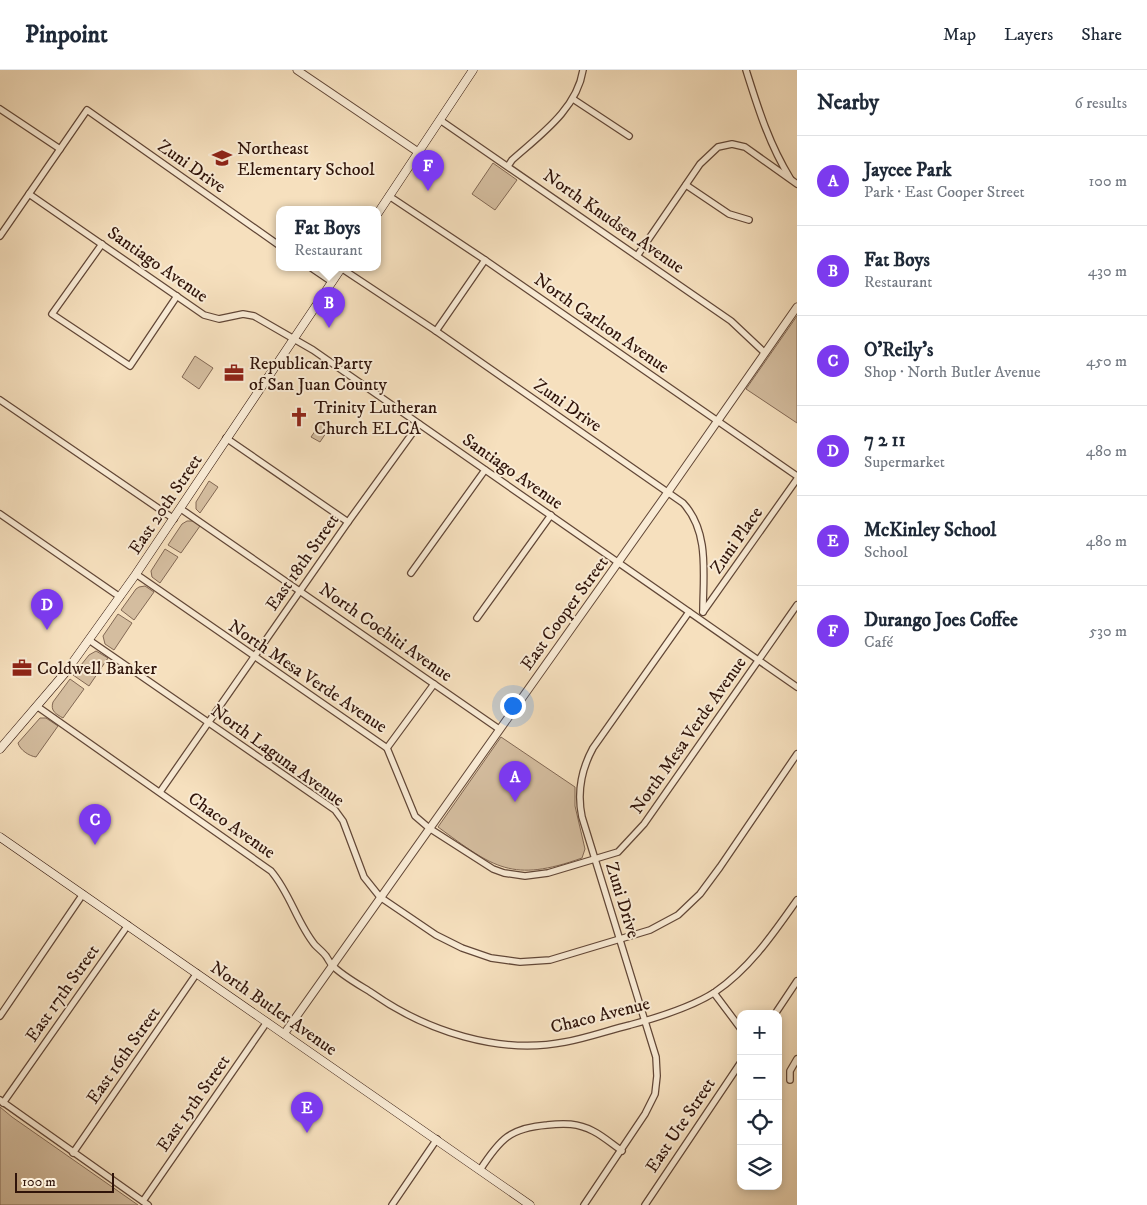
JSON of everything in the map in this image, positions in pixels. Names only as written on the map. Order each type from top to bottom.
[{"type":"main road","points":[[381,208],[473,70]]},
{"type":"main road","name":"East 20th Street","points":[[0,749],[38,707],[120,597],[339,271]]},
{"type":"main road","name":"North Butler Avenue","points":[[0,837],[530,1205]]},
{"type":"street","points":[[297,70],[418,152]]},
{"type":"street","points":[[508,166],[573,99],[582,79],[583,70]]},
{"type":"street","points":[[746,70],[762,121],[777,156],[795,183]]},
{"type":"street","points":[[573,99],[629,136]]},
{"type":"street","points":[[0,109],[60,149],[0,236]]},
{"type":"street","name":"Zuni Drive","points":[[60,149],[87,110],[276,243]]},
{"type":"street","name":"North Knudsen Avenue","points":[[440,120],[731,321],[765,353]]},
{"type":"street","points":[[637,256],[706,157],[718,147],[732,144],[745,147],[795,183]]},
{"type":"street","points":[[686,185],[729,214],[749,220]]},
{"type":"street","name":"Santiago Avenue","points":[[29,194],[209,317],[219,319],[243,314],[254,316],[313,350],[797,687]]},
{"type":"street","name":"North Carlton Avenue","points":[[389,196],[718,421],[797,478]]},
{"type":"street","points":[[102,244],[52,314],[130,366],[178,296]]},
{"type":"street","points":[[436,331],[485,260]]},
{"type":"street","points":[[316,271],[332,282]]},
{"type":"street","name":"Zuni Drive","points":[[348,271],[683,503],[692,512],[698,523],[702,540],[703,612]]},
{"type":"street","name":"East Cooper Street","points":[[284,1034],[797,307]]},
{"type":"street","points":[[0,400],[174,519]]},
{"type":"street","name":"East 18th Street","points":[[160,792],[348,522],[419,424]]},
{"type":"street","points":[[226,438],[348,522]]},
{"type":"street","points":[[411,572],[486,470]]},
{"type":"street","name":"Zuni Place","points":[[698,618],[797,478]]},
{"type":"street","name":"North Cochiti Avenue","points":[[181,509],[499,729]]},
{"type":"street","points":[[0,514],[120,597]]},
{"type":"street","points":[[477,618],[551,515]]},
{"type":"street","name":"North Mesa Verde Avenue","points":[[136,574],[254,658],[387,748],[415,816],[429,828],[483,864],[509,874],[525,876],[540,875],[618,852],[644,824],[797,605]]},
{"type":"street","name":"Zuni Drive","points":[[584,1205],[645,1114],[655,1094],[657,1076],[656,1057],[582,817],[580,802],[581,780],[585,764],[593,748],[689,612]]},
{"type":"street","name":"North Laguna Avenue","points":[[89,640],[335,810],[343,822],[364,877],[380,897],[436,935],[462,948],[491,958],[520,962],[550,960],[650,930],[678,914],[700,894],[797,754]]},
{"type":"street","points":[[387,748],[434,684]]},
{"type":"street","name":"Chaco Avenue","points":[[38,707],[271,871],[286,891],[315,945],[332,965],[382,1000],[412,1017],[441,1030],[477,1040],[536,1045],[564,1042],[644,1021],[690,1004],[714,993],[744,968],[763,948],[797,900]]},
{"type":"street","points":[[0,1016],[83,894]]},
{"type":"street","name":"East 17th Street","points":[[2,1102],[128,925]]},
{"type":"street","name":"East 16th Street","points":[[73,1153],[197,973]]},
{"type":"street","points":[[778,1010],[797,981]]},
{"type":"street","points":[[714,993],[737,1023]]},
{"type":"street","name":"East 15th Street","points":[[145,1203],[267,1022]]},
{"type":"street","points":[[790,1080],[790,1071],[797,1059]]},
{"type":"street","name":"East Ute Street","points":[[644,1205],[737,1068]]},
{"type":"street","points":[[2,1102],[145,1203]]},
{"type":"street","points":[[480,1170],[496,1147],[506,1138],[516,1131],[528,1127],[564,1123],[578,1125],[593,1131],[622,1151]]},
{"type":"street","points":[[392,1205],[437,1139]]},
{"type":"shaded area","points":[[493,163],[517,180],[495,210],[472,194]]},
{"type":"shaded area","points":[[797,316],[797,423],[746,389]]},
{"type":"shaded area","points":[[195,356],[213,368],[199,389],[182,377]]},
{"type":"shaded area","points":[[320,424],[328,430],[320,442],[311,437]]},
{"type":"shaded area","points":[[209,481],[218,487],[200,513],[196,509],[196,502]]},
{"type":"shaded area","points":[[187,521],[193,521],[200,526],[181,553],[168,545],[182,524]]},
{"type":"shaded area","points":[[165,549],[178,557],[160,583],[152,577],[151,571]]},
{"type":"shaded area","points":[[145,586],[154,592],[134,620],[121,610],[136,589]]},
{"type":"shaded area","points":[[118,614],[132,623],[114,650],[105,644],[103,636]]},
{"type":"shaded area","points":[[96,651],[108,658],[89,686],[73,675],[89,655]]},
{"type":"shaded area","points":[[70,679],[84,689],[63,718],[54,712],[52,705]]},
{"type":"shaded area","points":[[40,718],[46,718],[58,726],[36,757],[25,752],[18,743]]},
{"type":"shaded area","points":[[501,737],[575,787],[575,806],[585,849],[582,858],[558,866],[538,869],[520,870],[505,867],[474,853],[438,827]]},
{"type":"shaded area","points":[[0,1107],[12,1117],[138,1205],[0,1205]]},
{"type":"place","name":"Northeast Elementary School","points":[[222,158]]},
{"type":"place","name":"Durango Joes Coffee","points":[[428,191]]},
{"type":"place","name":"Fat Boys","points":[[329,328]]},
{"type":"place","name":"Republican Party of San Juan County","points":[[234,373]]},
{"type":"place","name":"Trinity Lutheran Church ELCA","points":[[299,417]]},
{"type":"place","name":"7 2 11","points":[[47,630]]},
{"type":"place","name":"Coldwell Banker","points":[[22,668]]},
{"type":"place","name":"Jaycee Park","points":[[515,802]]},
{"type":"place","name":"O'Reily's","points":[[95,845]]},
{"type":"place","name":"McKinley School","points":[[307,1133]]}]
